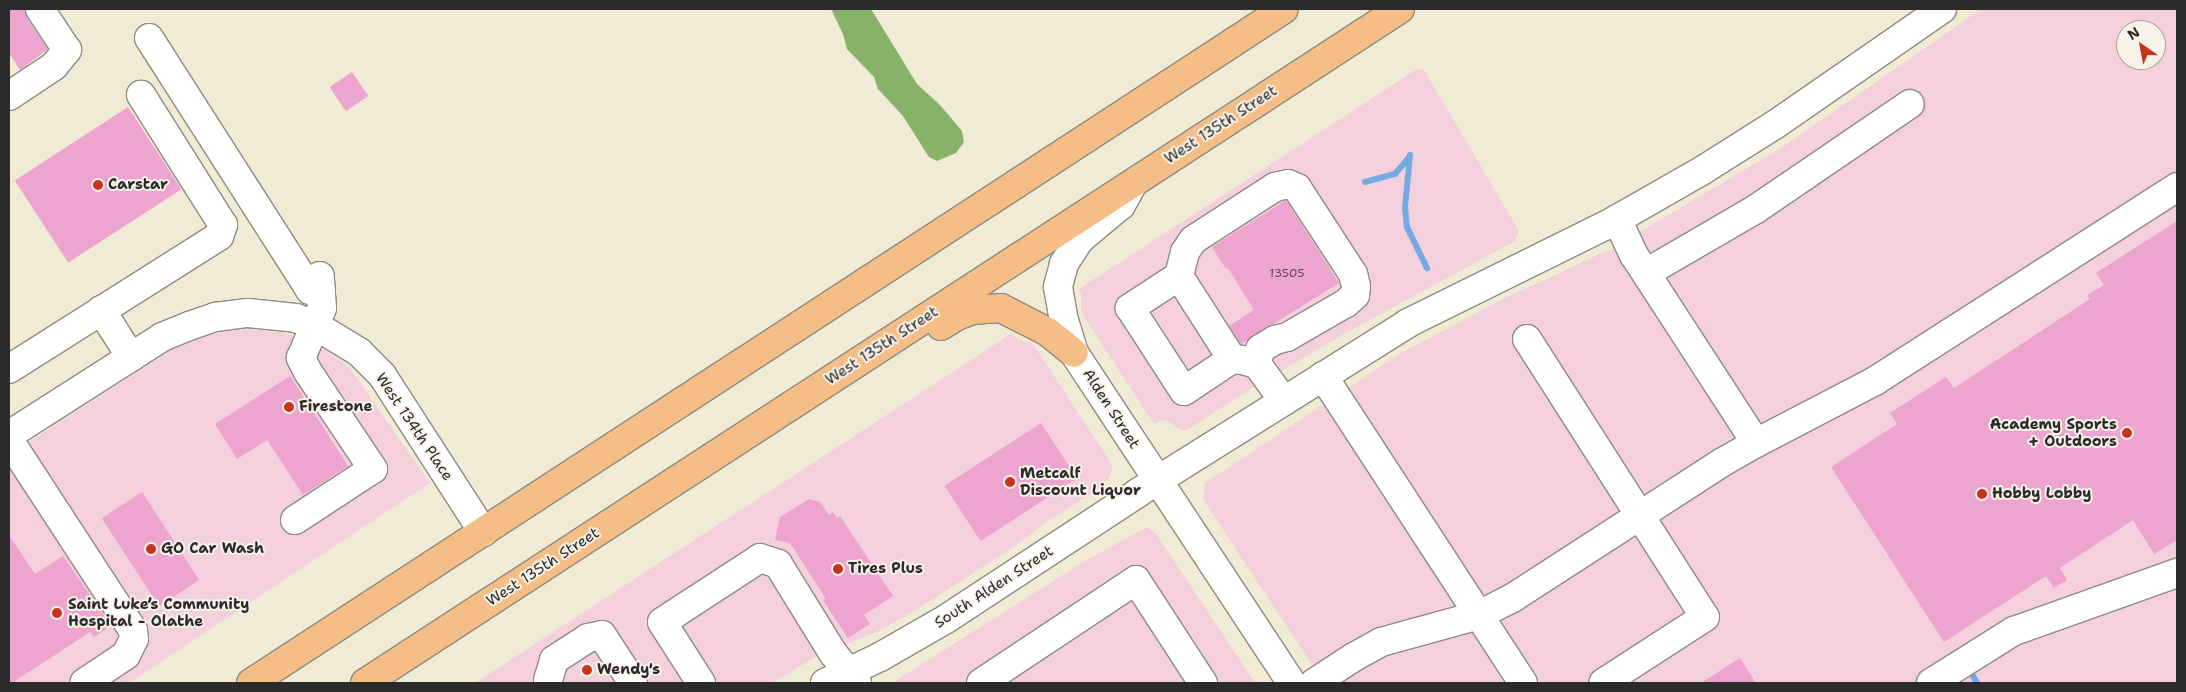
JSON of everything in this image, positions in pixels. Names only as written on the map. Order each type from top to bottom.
[{"type":"main road","points":[[251,683],[1284,9]]},
{"type":"main road","name":"West 135th Street","points":[[365,683],[1400,9]]},
{"type":"main road","points":[[648,498],[665,505],[957,316],[973,310],[1001,308],[1015,313],[1048,332],[1074,353]]},
{"type":"street","points":[[9,96],[54,66],[67,50],[40,9]]},
{"type":"street","name":"South Alden Street","points":[[825,683],[853,677],[880,657],[946,619],[1158,481],[1408,323],[1617,219],[1703,170],[1776,124],[1942,9]]},
{"type":"street","points":[[149,38],[310,290],[320,283],[322,308],[301,358],[308,372],[373,469],[295,520]]},
{"type":"street","points":[[9,369],[218,236],[223,225],[141,95]]},
{"type":"street","points":[[1646,273],[1756,208],[1910,104]]},
{"type":"street","name":"Alden Street","points":[[1133,182],[1121,205],[1080,239],[1064,264],[1058,287],[1064,320],[1074,353],[1292,683]]},
{"type":"street","points":[[1288,184],[1297,188],[1353,274],[1356,286],[1355,295],[1287,337],[1275,340],[1260,349],[1245,362],[1184,391],[1130,308],[1179,276],[1185,252],[1193,240],[1275,187],[1288,184]]},
{"type":"street","points":[[1314,683],[1381,642],[1479,615],[1514,597],[1756,443],[1875,381],[2177,188]]},
{"type":"street","points":[[1617,219],[1646,273],[1756,443]]},
{"type":"street","points":[[1179,276],[1245,362],[1284,401]]},
{"type":"street","points":[[101,310],[131,357]]},
{"type":"street","name":"West 134th Place","points":[[9,435],[162,337],[215,318],[248,313],[296,318],[314,325],[359,352],[382,375],[483,532]]},
{"type":"street","points":[[1527,339],[1705,616],[1603,683]]},
{"type":"street","points":[[1323,376],[1523,683]]},
{"type":"street","points":[[9,440],[133,630],[134,639],[126,656],[84,683]]},
{"type":"street","points":[[701,683],[662,622],[760,558],[778,564],[833,653],[853,677]]},
{"type":"street","points":[[1931,683],[2014,631],[2177,574]]},
{"type":"street","points":[[981,683],[1136,580],[1204,683]]},
{"type":"street","points":[[548,682],[554,660],[588,638],[602,635],[633,683]]},
{"type":"street","points":[[548,682],[555,669],[583,649],[596,648],[602,651],[622,683]]},
{"type":"shaded area","points":[[1981,9],[2177,9],[2177,683],[1324,683],[1203,499],[1205,483],[1401,353],[1505,298],[1613,248],[1784,146]]},
{"type":"shaded area","points":[[1417,69],[1424,70],[1519,231],[1515,241],[1344,334],[1252,388],[1186,431],[1180,430],[1170,422],[1162,420],[1154,424],[1081,312],[1081,293],[1079,289]]},
{"type":"shaded area","points":[[239,328],[286,333],[324,349],[349,367],[430,483],[129,683],[9,683],[9,455],[187,340]]},
{"type":"shaded area","points":[[1011,334],[1019,340],[1033,344],[1113,466],[1108,480],[1095,491],[1044,524],[1017,545],[881,630],[815,657],[773,683],[475,683]]},
{"type":"shaded area","points":[[1147,527],[1157,535],[1255,683],[892,683],[1085,561]]},
{"type":"green space","points":[[831,9],[871,9],[917,84],[940,105],[962,131],[964,142],[956,153],[937,161],[929,157],[903,116],[878,89],[874,77],[847,49],[843,34]]},
{"type":"building","points":[[9,9],[25,9],[27,18],[48,49],[20,70],[9,53]]},
{"type":"building","points":[[352,72],[368,96],[346,111],[330,87]]},
{"type":"building","name":"Carstar","points":[[128,107],[181,189],[68,263],[15,181]]},
{"type":"building","points":[[1286,200],[1339,283],[1241,344],[1229,326],[1254,310],[1228,268],[1226,269],[1212,247]]},
{"type":"building","name":"Hobby Lobby","points":[[2177,221],[2177,540],[2154,554],[2133,520],[2060,568],[2067,580],[2054,588],[2046,576],[1944,642],[1831,467],[1897,424],[1890,413],[1946,377],[1954,388],[2090,299],[2087,295],[2104,285],[2096,273]]},
{"type":"building","points":[[290,376],[348,466],[303,495],[267,440],[237,459],[215,424]]},
{"type":"building","name":"Metcalf Discount Liquor","points":[[1041,423],[1077,478],[980,541],[945,486]]},
{"type":"building","name":"GO Car Wash","points":[[142,492],[199,580],[159,606],[102,518]]},
{"type":"building","name":"Tires Plus","points":[[809,499],[820,502],[829,515],[833,512],[837,518],[840,516],[893,596],[864,615],[870,624],[848,638],[823,600],[826,599],[790,543],[775,540],[780,517]]},
{"type":"building","name":"Saint Luke’s Community Hospital - Olathe","points":[[9,535],[35,574],[63,556],[111,626],[94,637],[90,632],[12,683],[9,683]]},
{"type":"building","points":[[1740,658],[1756,683],[1701,683]]},
{"type":"waterway","points":[[1410,155],[1405,208],[1407,227],[1427,268]]},
{"type":"waterway","points":[[1365,182],[1395,174],[1410,156]]},
{"type":"waterway","points":[[1973,676],[1977,683]]},
{"type":"place","name":"Carstar","points":[[98,185]]},
{"type":"place","name":"Firestone","points":[[289,407]]},
{"type":"place","name":"Academy Sports + Outdoors","points":[[2127,433]]},
{"type":"place","name":"Metcalf Discount Liquor","points":[[1010,482]]},
{"type":"place","name":"Hobby Lobby","points":[[1982,494]]},
{"type":"place","name":"GO Car Wash","points":[[151,549]]},
{"type":"place","name":"Tires Plus","points":[[838,569]]},
{"type":"place","name":"Saint Luke’s Community Hospital - Olathe","points":[[57,613]]},
{"type":"place","name":"Wendy's","points":[[587,670]]}]
